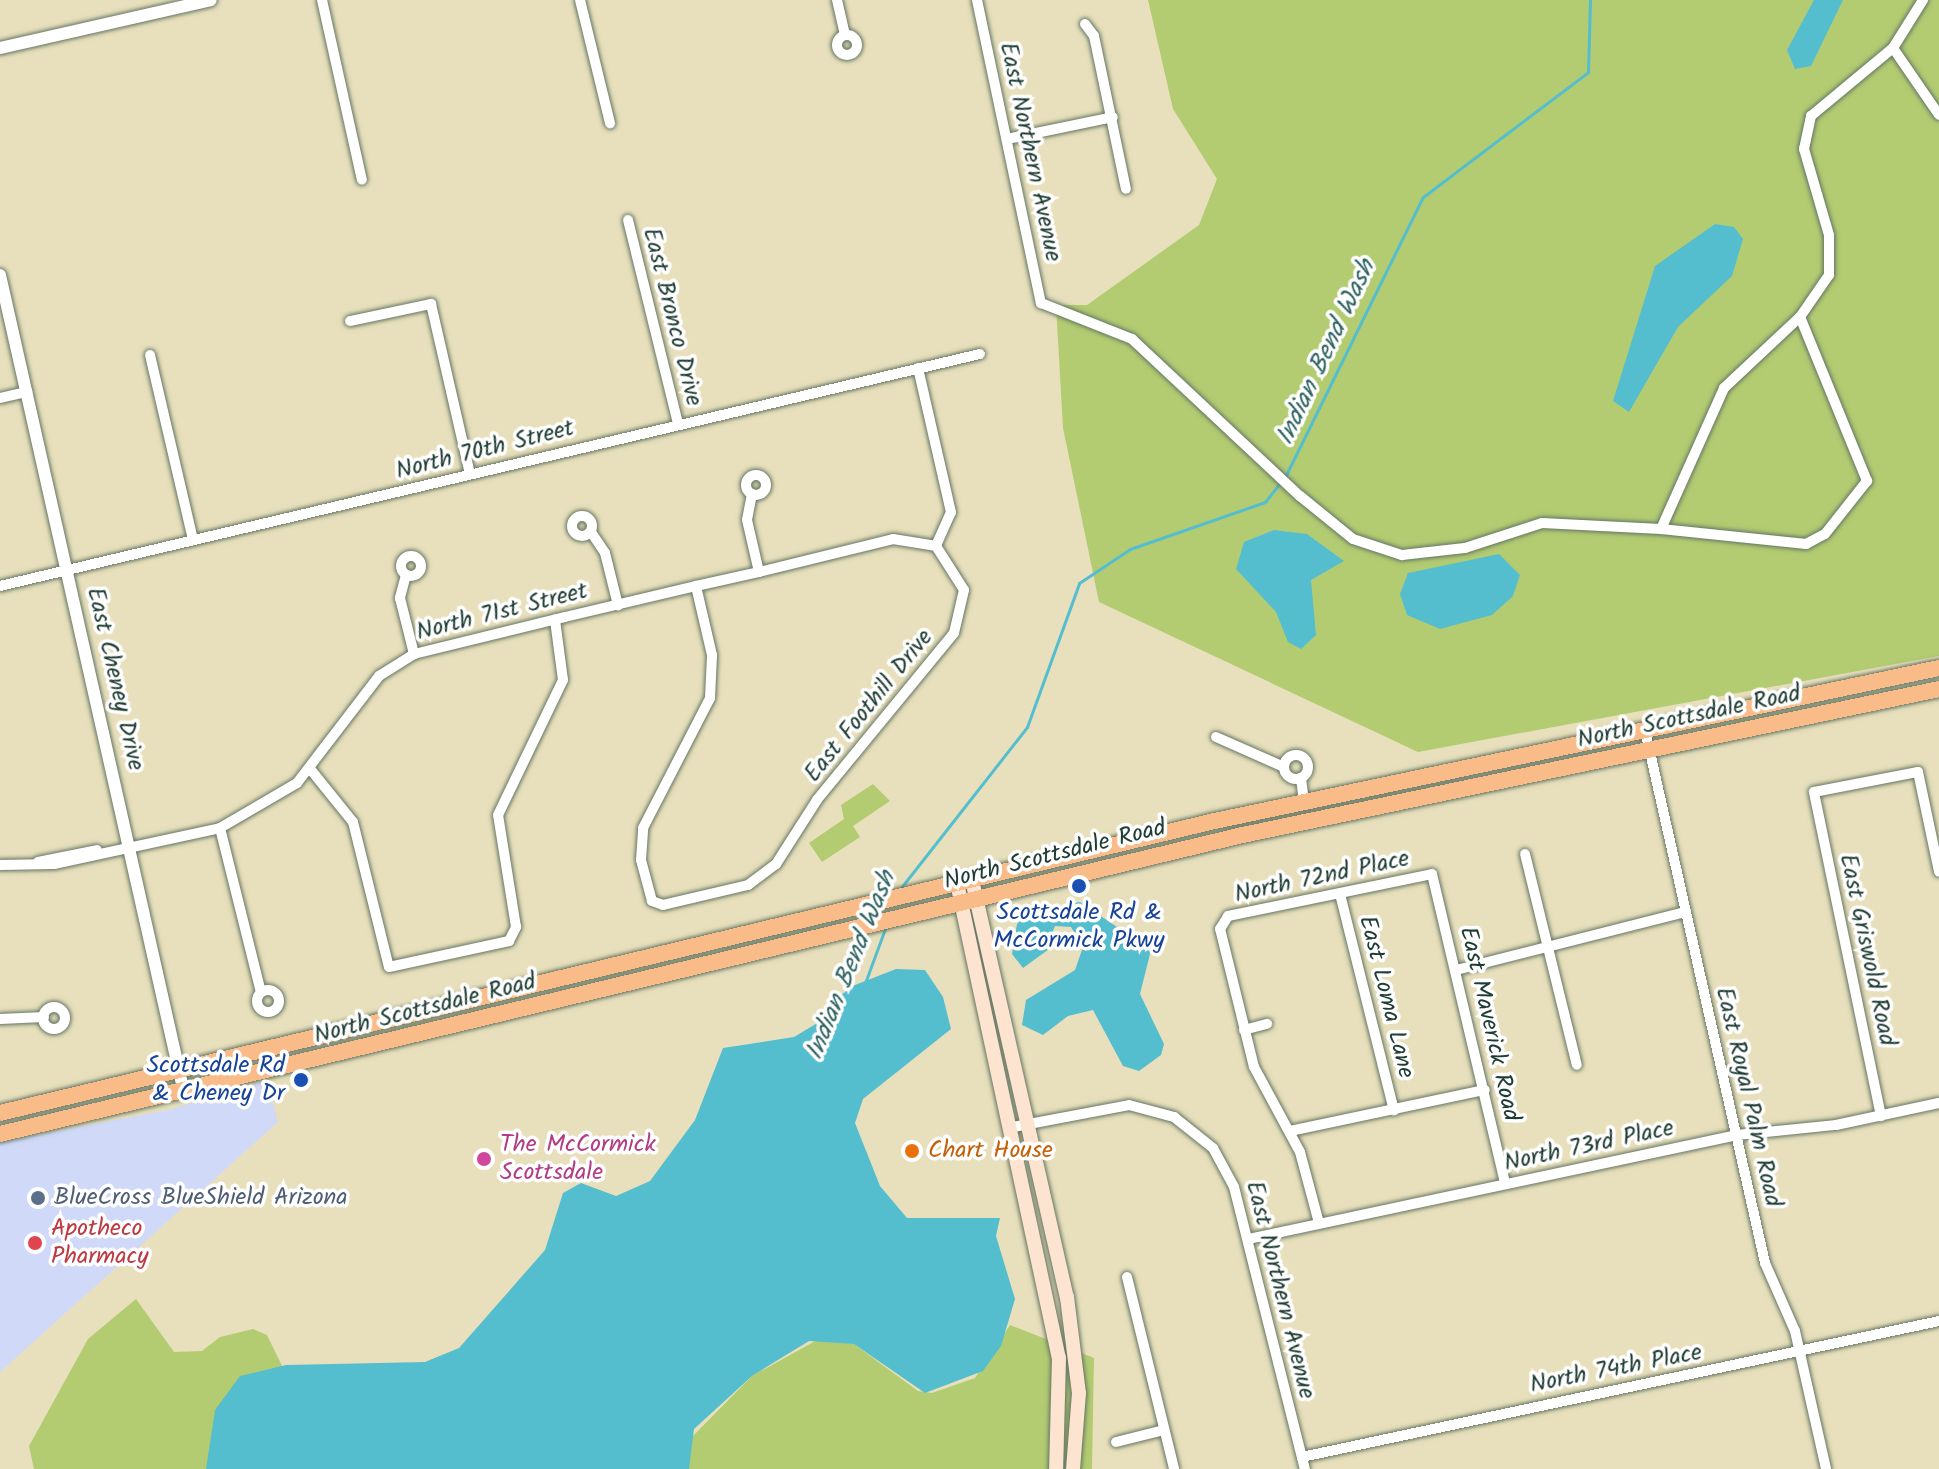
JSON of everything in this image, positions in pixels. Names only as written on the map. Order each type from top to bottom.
[{"type":"main road","name":"North Scottsdale Road","points":[[0,1113],[181,1073],[1304,801],[1939,668]]},
{"type":"main road","name":"North Scottsdale Road","points":[[0,1134],[184,1093],[1238,836],[1939,689]]},
{"type":"main road","points":[[1238,836],[1248,825],[1294,814],[1304,801],[1382,806]]},
{"type":"main road","points":[[960,882],[970,901],[1030,1123],[1077,1354],[1078,1427],[1073,1469]]},
{"type":"main road","points":[[970,901],[1059,1358],[1062,1425],[1056,1469]]},
{"type":"main road","points":[[1062,1425],[1078,1427]]},
{"type":"street","points":[[0,48],[211,0]]},
{"type":"street","points":[[322,0],[362,180]]},
{"type":"street","points":[[580,0],[610,123]]},
{"type":"street","points":[[837,0],[845,35]]},
{"type":"street","name":"East Northern Avenue","points":[[977,0],[1039,296],[1049,310],[1132,339],[1264,466],[1353,539],[1402,555],[1465,548],[1542,523],[1661,529]]},
{"type":"street","points":[[1800,317],[1867,481],[1825,534],[1806,544],[1661,529],[1724,388],[1800,317],[1823,290],[1832,252],[1806,160],[1807,126],[1821,103],[1893,48],[1923,0]]},
{"type":"street","points":[[1085,24],[1094,36],[1126,189]]},
{"type":"street","points":[[1893,48],[1939,115]]},
{"type":"street","points":[[1007,139],[1113,117]]},
{"type":"street","name":"East Bronco Drive","points":[[628,220],[678,424]]},
{"type":"street","name":"East Cheney Drive","points":[[0,275],[184,1093]]},
{"type":"street","points":[[350,321],[431,304],[470,474]]},
{"type":"street","name":"North 70th Street","points":[[0,586],[980,354]]},
{"type":"street","points":[[150,355],[193,540]]},
{"type":"street","points":[[918,368],[951,512],[936,546]]},
{"type":"street","points":[[0,398],[27,392]]},
{"type":"street","points":[[752,494],[746,511],[759,572]]},
{"type":"street","points":[[591,532],[605,553],[618,605]]},
{"type":"street","name":"North 71st Street","points":[[0,865],[38,862],[130,843],[147,846],[220,828],[311,770],[379,676],[414,654],[900,538],[936,546]]},
{"type":"street","name":"East Foothill Drive","points":[[696,586],[713,682],[701,723],[643,828],[641,860],[657,904],[760,878],[954,633],[964,590],[936,546]]},
{"type":"street","points":[[406,575],[400,598],[414,654]]},
{"type":"street","points":[[311,770],[353,822],[389,967],[515,935],[498,815],[563,680],[555,620]]},
{"type":"street","name":"East Royal Palm Road","points":[[1645,730],[1765,1263],[1801,1354],[1826,1469]]},
{"type":"street","points":[[1216,737],[1284,767],[1301,778]]},
{"type":"street","points":[[1284,767],[1290,757],[1304,758],[1301,778],[1304,801]]},
{"type":"street","name":"East Griswold Road","points":[[1881,1116],[1814,792],[1918,772],[1939,872]]},
{"type":"street","points":[[220,828],[261,992]]},
{"type":"street","points":[[1525,854],[1577,1065]]},
{"type":"street","name":"North 72nd Place","points":[[1244,1030],[1220,920],[1432,874]]},
{"type":"street","name":"East Maverick Road","points":[[1432,874],[1505,1184]]},
{"type":"street","name":"East Loma Lane","points":[[1340,894],[1394,1110]]},
{"type":"street","points":[[1456,970],[1685,912]]},
{"type":"street","points":[[0,1019],[44,1017]]},
{"type":"street","points":[[1267,1024],[1244,1030],[1258,1078],[1290,1131],[1319,1223]]},
{"type":"street","points":[[1290,1131],[1485,1090]]},
{"type":"street","name":"North 73rd Place","points":[[1248,1239],[1737,1135],[1881,1116],[1939,1103]]},
{"type":"street","name":"East Northern Avenue","points":[[1013,1127],[1129,1105],[1174,1117],[1222,1160],[1248,1239],[1305,1469]]},
{"type":"street","points":[[1127,1277],[1174,1469]]},
{"type":"street","name":"North 74th Place","points":[[1302,1457],[1575,1395],[1801,1354],[1939,1321]]},
{"type":"street","points":[[1116,1442],[1164,1430]]},
{"type":"shaded area","points":[[268,1082],[278,1122],[0,1372],[0,1142],[168,1110]]},
{"type":"green space","points":[[1148,0],[1939,0],[1939,656],[1418,752],[1099,602],[1063,428],[1056,305],[1087,305],[1199,225],[1217,179],[1173,109]]},
{"type":"green space","points":[[873,784],[890,801],[853,826],[860,837],[822,862],[809,843],[844,819],[841,805]]},
{"type":"green space","points":[[136,1299],[174,1352],[202,1351],[220,1337],[253,1329],[267,1335],[332,1469],[34,1469],[29,1446],[88,1339]]},
{"type":"green space","points":[[1010,1325],[1094,1358],[1092,1469],[528,1469],[689,1440],[752,1376],[819,1339],[854,1344],[918,1391],[932,1393],[975,1378]]},
{"type":"water","points":[[1814,0],[1843,0],[1811,66],[1795,69],[1787,50]]},
{"type":"water","points":[[1715,224],[1734,227],[1743,239],[1732,276],[1678,327],[1629,412],[1613,401],[1655,266]]},
{"type":"water","points":[[1274,530],[1307,534],[1344,561],[1311,580],[1316,635],[1301,649],[1288,642],[1276,612],[1236,569],[1244,542]]},
{"type":"water","points":[[1499,554],[1520,575],[1513,596],[1492,615],[1440,629],[1407,615],[1400,594],[1408,573]]},
{"type":"water","points":[[1080,902],[1151,950],[1140,994],[1164,1044],[1161,1055],[1139,1071],[1123,1066],[1093,1010],[1068,1016],[1043,1035],[1022,1025],[1026,1000],[1075,970],[1083,947],[1071,927],[1055,926],[1050,938],[1056,944],[1023,968],[1012,954],[1017,924],[1030,911]]},
{"type":"water","points":[[896,969],[925,970],[943,997],[951,1029],[863,1099],[855,1123],[880,1186],[907,1218],[1000,1218],[996,1236],[1015,1299],[1001,1346],[983,1371],[925,1393],[854,1344],[809,1341],[752,1376],[694,1429],[689,1469],[206,1469],[215,1410],[240,1376],[286,1365],[425,1362],[459,1348],[545,1250],[563,1193],[581,1183],[616,1196],[650,1181],[695,1120],[723,1048],[794,1037],[824,1019],[834,1000],[855,985]]},
{"type":"waterway","name":"Indian Bend Wash","points":[[1285,477],[1423,197],[1588,72],[1590,0]]},
{"type":"waterway","name":"Indian Bend Wash","points":[[900,889],[1027,727],[1079,583],[1130,549],[1265,502],[1280,483]]},
{"type":"waterway","name":"Indian Bend Wash","points":[[865,983],[886,926]]},
{"type":"place","name":"Scottsdale Rd & McCormick Pkwy","points":[[1079,886]]},
{"type":"place","name":"Scottsdale Rd & Cheney Dr","points":[[301,1080]]},
{"type":"place","name":"Chart House","points":[[912,1151]]},
{"type":"place","name":"The McCormick Scottsdale","points":[[484,1159]]},
{"type":"place","name":"BlueCross BlueShield Arizona","points":[[38,1198]]},
{"type":"place","name":"Apotheco Pharmacy","points":[[35,1243]]}]
